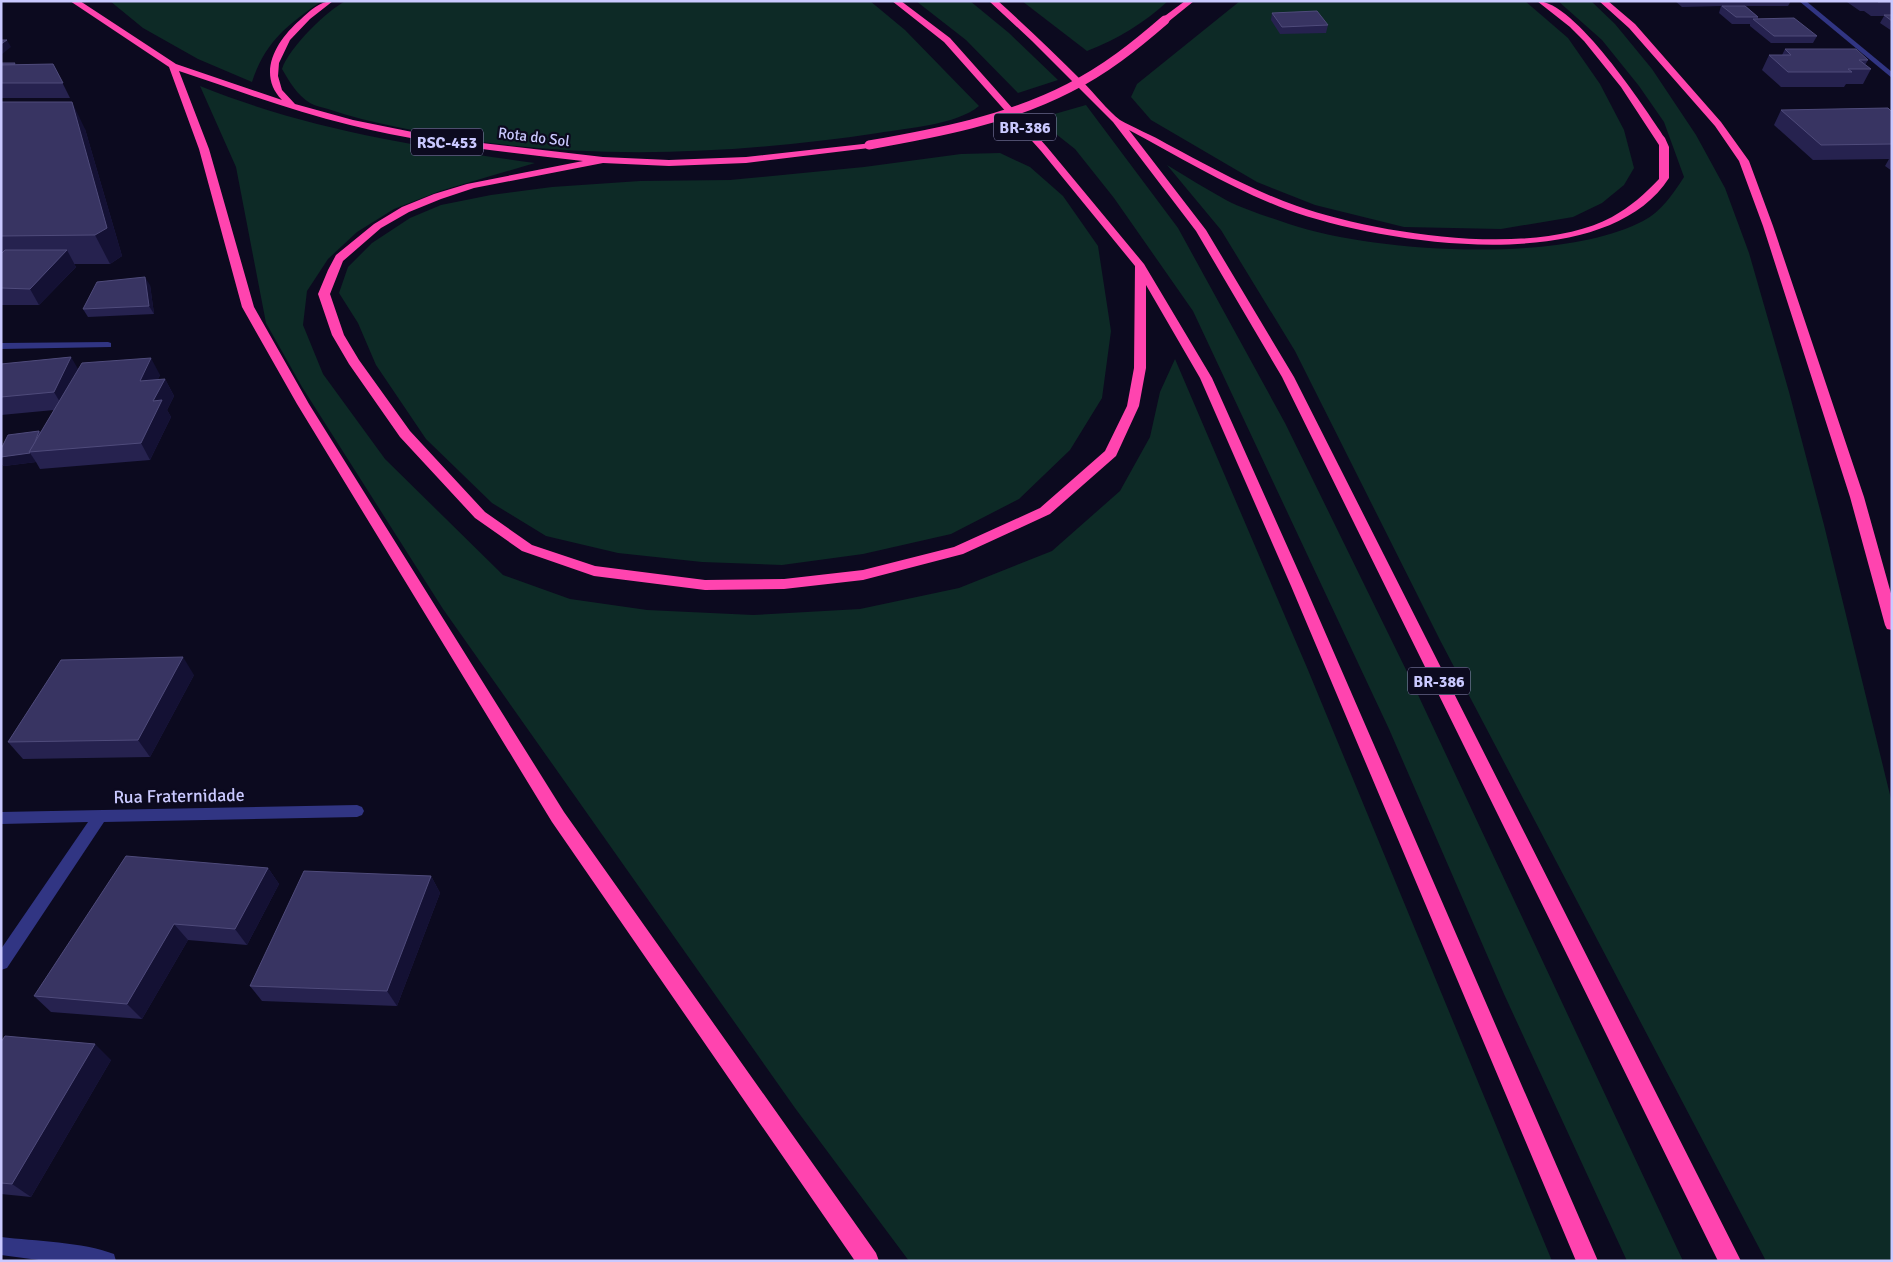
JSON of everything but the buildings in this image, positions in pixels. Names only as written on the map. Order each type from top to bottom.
[{"type":"highway","name":"Rota do Sol","points":[[74,1],[173,66],[294,107],[352,122],[447,142],[603,160],[670,163],[746,160],[869,145],[978,123],[1029,106],[1095,74],[1133,48],[1190,1]]},
{"type":"highway","points":[[294,107],[278,91],[274,74],[275,56],[287,37],[303,19],[329,1]]},
{"type":"highway","name":"BR-386","points":[[896,1],[947,40],[1044,148],[1140,266],[1210,387],[1298,586],[1587,1261]]},
{"type":"highway","name":"BR-386","points":[[993,1],[1035,39],[1116,120],[1201,230],[1288,377],[1730,1261]]},
{"type":"highway","points":[[1116,120],[1252,191],[1338,222],[1396,234],[1458,240],[1508,241],[1548,238],[1586,230],[1616,219],[1644,203],[1664,178],[1665,146],[1623,82],[1588,41],[1552,8],[1541,1]]},
{"type":"highway","points":[[1603,1],[1632,26],[1718,124],[1744,161],[1768,226],[1857,497],[1892,625]]},
{"type":"highway","points":[[173,66],[204,149],[248,307],[303,404],[558,817],[868,1261]]},
{"type":"highway","points":[[603,160],[505,177],[441,196],[400,212],[364,235],[337,261],[324,294],[338,335],[349,355],[405,434],[480,515],[526,548],[594,571],[705,585],[784,584],[863,575],[958,551],[1045,510],[1111,453],[1133,406],[1140,368],[1140,266]]},
{"type":"street","points":[[1802,1],[1892,76]]},
{"type":"street","points":[[1,346],[108,345]]},
{"type":"street","name":"Rua Fraternidade","points":[[1,818],[357,811]]},
{"type":"street","points":[[1,963],[100,816]]},
{"type":"street","points":[[1,1246],[107,1261]]},
{"type":"green space","points":[[110,1],[322,1],[279,35],[257,68],[252,82],[198,59],[143,28]]},
{"type":"green space","points":[[346,1],[870,1],[905,30],[979,106],[958,118],[917,127],[818,141],[697,151],[577,151],[457,138],[397,127],[345,114],[312,104],[297,92],[282,69],[286,61],[300,41],[319,21],[338,5]]},
{"type":"green space","points":[[916,1],[970,1],[1009,33],[1058,80],[1018,93],[966,40]]},
{"type":"green space","points":[[1022,1],[1168,1],[1130,30],[1087,51]]},
{"type":"green space","points":[[1240,1],[1525,1],[1568,38],[1600,84],[1624,130],[1634,168],[1624,185],[1602,203],[1573,217],[1501,229],[1404,227],[1315,205],[1257,182],[1151,120],[1131,97],[1137,84]]},
{"type":"green space","points":[[1558,1],[1591,1],[1615,24],[1652,69],[1696,135],[1725,188],[1749,253],[1789,392],[1824,525],[1892,803],[1892,1261],[1766,1261],[1441,642],[1295,351],[1221,230],[1167,165],[1226,200],[1249,210],[1326,234],[1369,242],[1468,250],[1518,248],[1565,244],[1608,235],[1643,221],[1661,208],[1684,177],[1664,122],[1639,86],[1602,40]]},
{"type":"green space","points":[[200,86],[282,114],[365,135],[535,163],[440,191],[394,209],[357,232],[328,259],[307,291],[303,325],[323,374],[385,459],[503,575],[570,599],[647,610],[753,615],[860,609],[959,588],[1052,551],[1120,491],[1150,437],[1160,392],[1175,359],[1308,670],[1552,1261],[909,1261],[795,1108],[443,609],[302,387],[266,323],[236,167]]},
{"type":"green space","points":[[1086,105],[1178,228],[1285,423],[1412,682],[1683,1261],[1627,1261],[1504,994],[1389,729],[1193,311],[1114,198],[1075,149],[1037,119]]},
{"type":"green space","points":[[1000,153],[1030,167],[1063,196],[1098,246],[1111,331],[1102,398],[1070,450],[1019,499],[951,534],[863,554],[782,565],[702,562],[618,553],[546,536],[492,503],[426,439],[376,365],[358,323],[339,293],[348,267],[372,243],[410,218],[441,205],[491,195],[552,187],[640,181],[730,180],[864,167],[961,154]]}]
